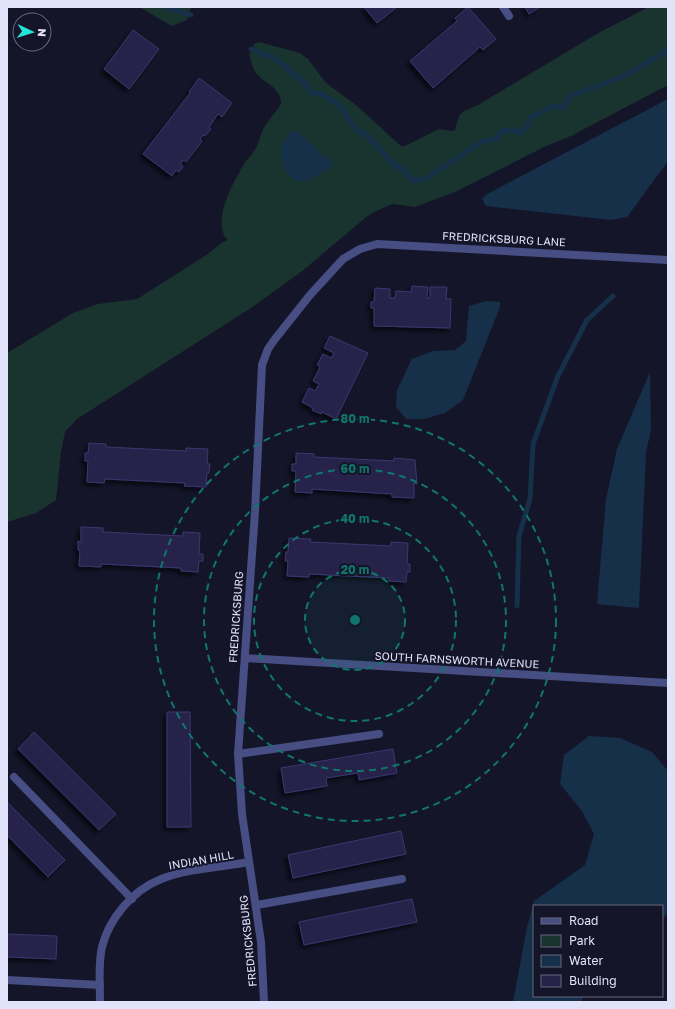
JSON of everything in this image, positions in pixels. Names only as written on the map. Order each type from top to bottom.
[{"type":"street","points":[[503,7],[509,16]]},
{"type":"street","name":"FREDRICKSBURG LANE","points":[[343,260],[360,249],[377,244],[668,260]]},
{"type":"street","name":"FREDRICKSBURG","points":[[264,1002],[263,967],[256,904],[242,814],[238,754],[262,365],[268,349],[310,295],[343,260]]},
{"type":"street","name":"SOUTH FARNSWORTH AVENUE","points":[[245,658],[668,683]]},
{"type":"street","points":[[238,754],[379,734]]},
{"type":"street","points":[[14,777],[132,898]]},
{"type":"street","name":"INDIAN HILL","points":[[100,1002],[102,948],[107,932],[116,917],[132,898],[159,880],[176,874],[249,862]]},
{"type":"street","points":[[256,904],[402,879]]},
{"type":"street","points":[[7,980],[100,984]]},
{"type":"green space","points":[[139,7],[191,7],[187,20],[172,26]]},
{"type":"green space","points":[[649,7],[668,7],[668,85],[571,136],[544,147],[457,191],[415,207],[392,204],[370,214],[301,272],[251,308],[77,419],[65,432],[61,452],[56,500],[36,513],[7,522],[7,353],[73,313],[98,304],[137,299],[208,254],[221,243],[228,240],[223,233],[222,223],[223,213],[230,191],[244,164],[256,149],[264,128],[281,104],[281,98],[276,90],[259,77],[254,69],[249,55],[254,44],[259,42],[300,53],[308,59],[326,83],[356,105],[401,146],[405,146],[439,129],[455,130],[459,116],[464,111],[478,105],[600,32]]},
{"type":"water","points":[[668,99],[668,161],[627,217],[611,220],[486,206],[482,199],[487,194]]},
{"type":"water","points":[[290,132],[299,132],[322,155],[331,159],[333,165],[308,180],[299,181],[294,179],[289,175],[283,164],[281,151],[283,142]]},
{"type":"water","points":[[487,301],[500,302],[500,307],[463,400],[445,413],[424,419],[406,419],[396,407],[397,390],[412,359],[433,351],[455,350],[466,341],[469,306]]},
{"type":"water","points":[[650,372],[651,430],[646,452],[639,608],[597,604],[606,499],[617,449]]},
{"type":"water","points":[[589,736],[620,738],[652,752],[668,771],[668,913],[663,918],[663,905],[533,905],[533,997],[583,997],[582,1002],[513,1002],[527,927],[534,901],[585,865],[594,834],[582,811],[560,784],[564,755]]},
{"type":"building","points":[[364,7],[397,7],[377,23]]},
{"type":"building","points":[[468,7],[496,39],[483,50],[480,47],[433,88],[410,61],[457,21],[455,18]]},
{"type":"building","points":[[525,7],[540,7],[529,14]]},
{"type":"building","points":[[133,30],[159,49],[129,89],[104,69]]},
{"type":"building","points":[[199,78],[232,103],[222,117],[218,114],[209,127],[211,129],[205,136],[203,135],[200,139],[202,141],[186,162],[184,160],[180,164],[183,166],[179,172],[176,170],[172,176],[143,154],[190,93],[189,92]]},
{"type":"building","points":[[412,286],[428,287],[427,298],[430,298],[430,287],[447,287],[446,299],[451,299],[450,328],[374,326],[374,308],[371,308],[371,302],[374,302],[375,288],[390,289],[390,298],[395,298],[396,291],[411,292]]},
{"type":"building","points":[[330,336],[368,353],[336,419],[322,412],[321,414],[312,410],[313,408],[302,402],[309,388],[315,391],[319,384],[313,381],[320,367],[317,365],[323,354],[331,358],[334,353],[324,348]]},
{"type":"building","points":[[89,443],[106,444],[106,447],[186,451],[186,448],[208,449],[207,464],[210,464],[209,473],[207,473],[206,487],[184,486],[185,483],[105,479],[104,483],[87,482],[88,461],[85,461],[85,453],[88,453]]},
{"type":"building","points":[[296,453],[314,454],[314,457],[394,461],[394,458],[415,460],[417,484],[414,483],[414,498],[392,497],[392,494],[312,489],[312,493],[295,492],[296,471],[292,471],[292,464],[296,464]]},
{"type":"building","points":[[81,527],[103,528],[103,532],[183,536],[183,532],[200,533],[199,554],[203,554],[203,561],[199,561],[198,572],[181,571],[181,568],[101,564],[101,567],[79,566],[80,551],[78,550],[78,541],[81,542]]},
{"type":"building","points":[[289,538],[311,539],[310,542],[391,546],[391,542],[408,543],[407,564],[410,564],[410,572],[407,572],[406,582],[389,581],[389,578],[309,574],[309,577],[287,576],[288,561],[285,561],[286,552],[288,552]]},
{"type":"building","points":[[167,712],[190,712],[191,827],[167,827]]},
{"type":"building","points":[[34,732],[116,814],[99,830],[18,749]]},
{"type":"building","points":[[393,749],[397,773],[359,780],[358,773],[326,778],[327,786],[285,793],[281,768]]},
{"type":"building","points":[[7,802],[65,860],[48,877],[7,835]]},
{"type":"building","points":[[401,831],[406,854],[293,878],[288,855]]},
{"type":"building","points":[[412,899],[417,922],[304,945],[299,922]]},
{"type":"building","points":[[7,934],[57,936],[56,959],[7,957]]},
{"type":"waterway","points":[[164,7],[191,15]]},
{"type":"waterway","points":[[251,49],[276,59],[308,86],[312,93],[322,94],[343,108],[351,123],[358,131],[367,135],[393,164],[403,170],[413,181],[425,179],[482,142],[498,138],[501,131],[514,130],[520,133],[527,127],[530,118],[553,106],[563,108],[570,96],[625,76],[668,50]]},
{"type":"waterway","points":[[517,606],[519,536],[530,499],[533,444],[558,376],[587,320],[613,296]]}]
